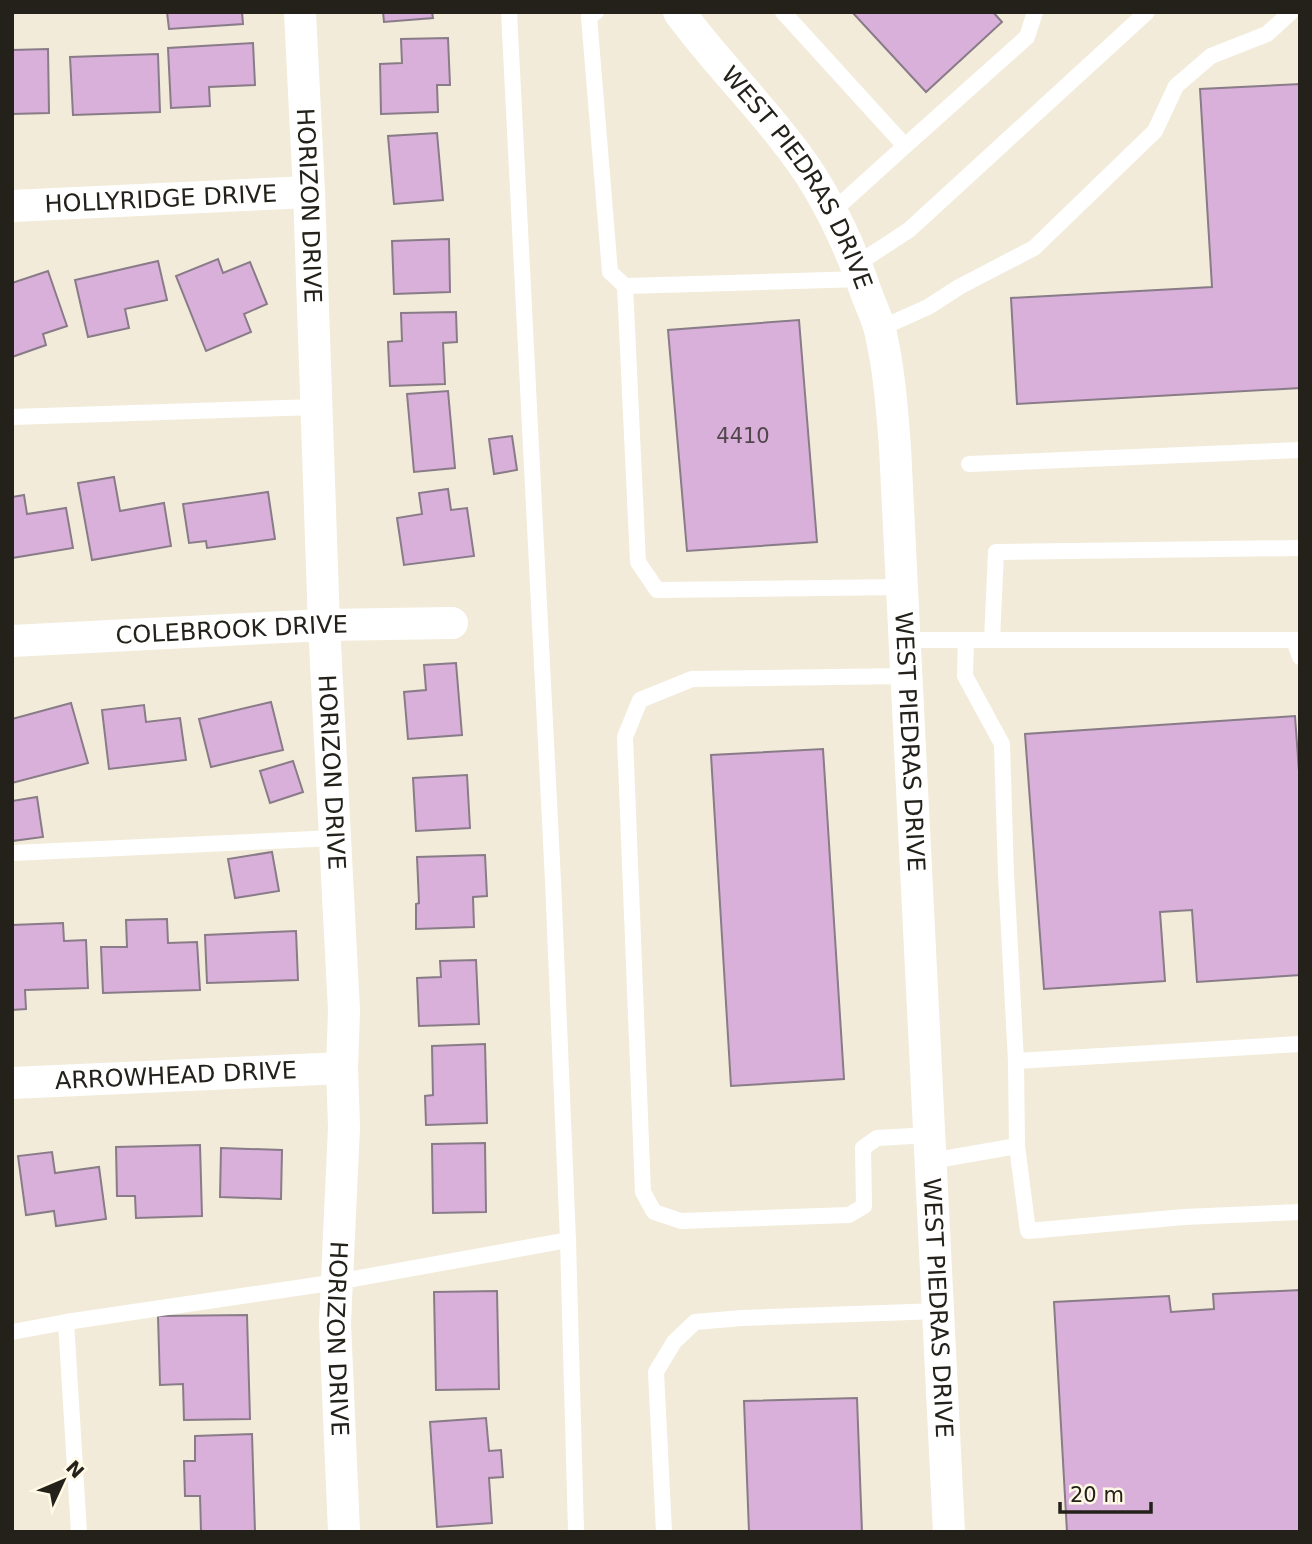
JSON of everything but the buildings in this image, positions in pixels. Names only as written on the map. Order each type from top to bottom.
[{"type":"street","name":"HORIZON DRIVE","points":[[300,12],[324,625],[344,1011],[344,1126],[335,1323],[344,1532]]},
{"type":"street","name":"WEST PIEDRAS DRIVE","points":[[688,15],[808,170],[832,212],[859,271],[879,329],[890,388],[903,587],[948,1532]]},
{"type":"street","name":"HOLLYRIDGE DRIVE","points":[[12,206],[309,192]]},
{"type":"street","name":"COLEBROOK DRIVE","points":[[12,642],[324,625],[452,623]]},
{"type":"street","name":"ARROWHEAD DRIVE","points":[[12,1083],[342,1068]]},
{"type":"lane","points":[[509,12],[553,881],[568,1240],[576,1532]]},
{"type":"lane","points":[[596,12],[589,17],[610,272],[625,286],[638,562],[657,590],[903,587]]},
{"type":"lane","points":[[783,12],[905,146]]},
{"type":"lane","points":[[832,212],[1027,37],[1035,12]]},
{"type":"lane","points":[[625,286],[859,271],[909,230],[1146,12]]},
{"type":"lane","points":[[879,329],[928,307],[959,287],[1034,248],[1155,131],[1176,86],[1211,56],[1267,34],[1291,12]]},
{"type":"lane","points":[[12,417],[316,407]]},
{"type":"lane","points":[[969,464],[1300,450]]},
{"type":"lane","points":[[992,640],[996,552],[1300,548]]},
{"type":"lane","points":[[905,640],[1297,640],[1300,657]]},
{"type":"lane","points":[[966,640],[965,676],[1002,744],[1016,1061],[1017,1146],[1028,1231],[1184,1217],[1300,1212]]},
{"type":"lane","points":[[907,676],[692,679],[640,700],[625,737],[643,1192],[654,1212],[681,1221],[849,1215],[864,1206],[863,1148],[877,1138],[930,1148],[1017,1146]]},
{"type":"lane","points":[[12,853],[335,838]]},
{"type":"lane","points":[[1016,1061],[1300,1044]]},
{"type":"lane","points":[[12,1332],[337,1282],[568,1240]]},
{"type":"lane","points":[[664,1532],[656,1372],[674,1342],[695,1322],[939,1311]]},
{"type":"lane","points":[[66,1322],[79,1532]]}]
